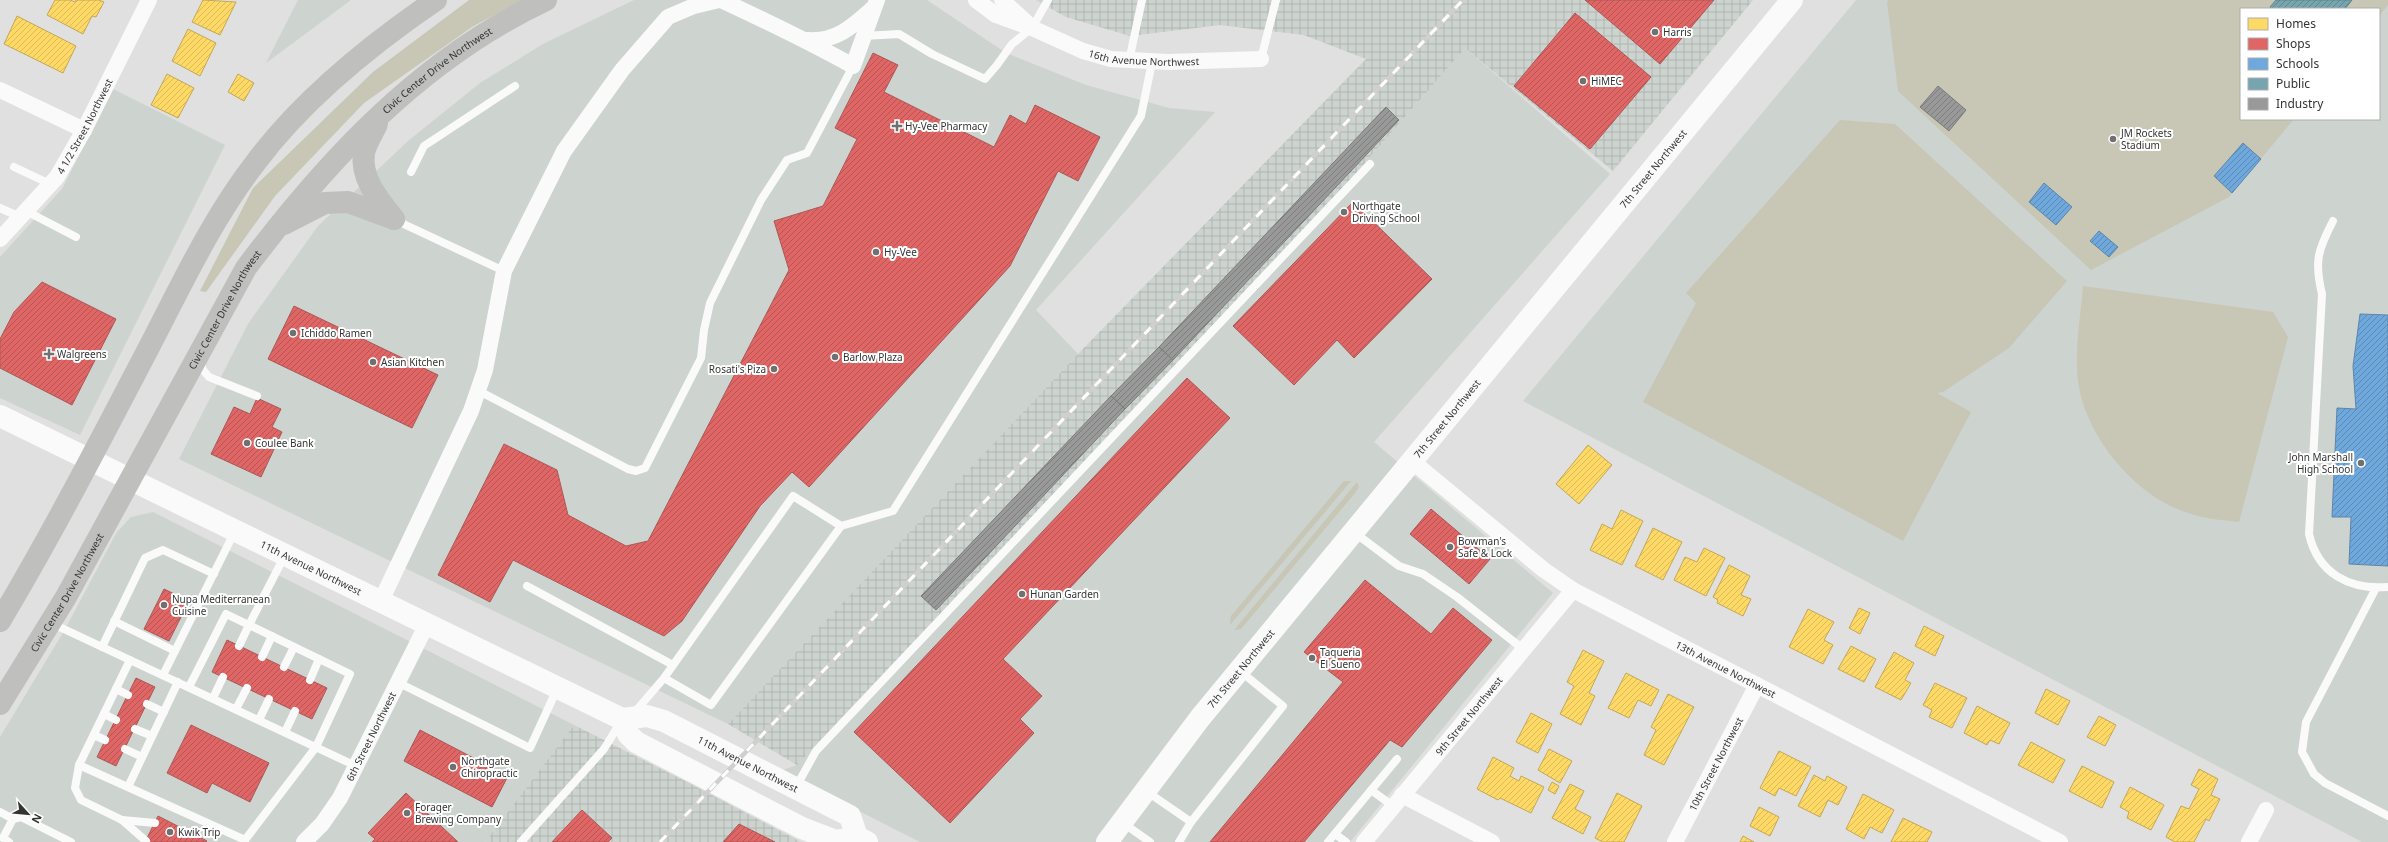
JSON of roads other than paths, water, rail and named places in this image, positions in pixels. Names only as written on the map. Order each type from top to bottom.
[{"type":"main road","points":[[3,610],[91,461],[208,234],[233,194],[256,162],[285,127],[315,96],[410,18],[436,0]]},
{"type":"main road","name":"Civic Center Drive Northwest","points":[[0,704],[51,623],[131,480],[246,268],[277,227],[339,154],[381,115],[439,65],[467,45],[516,14],[546,0]]},
{"type":"main road","name":"7th Street Northwest","points":[[1107,842],[1200,718],[1413,462],[1792,0]]},
{"type":"main road","points":[[381,115],[365,151],[363,169],[370,185],[394,219]]},
{"type":"main road","points":[[277,227],[325,203],[348,202],[394,219]]},
{"type":"main road","name":"11th Avenue Northwest","points":[[0,416],[558,688],[626,719],[648,716],[664,721],[850,816],[862,840],[836,841],[802,828],[636,742],[628,734],[626,719]]},
{"type":"street","name":"4 1/2 Street Northwest","points":[[0,239],[57,177],[84,130],[150,0]]},
{"type":"street","points":[[381,602],[471,412],[493,335],[504,272],[564,151],[622,70],[668,17],[694,6],[720,0],[789,34],[808,40],[853,66],[875,4]]},
{"type":"street","name":"16th Avenue Northwest","points":[[976,0],[996,15],[1032,28],[1083,51],[1111,59],[1152,62],[1261,59]]},
{"type":"street","name":"16th Avenue Northwest","points":[[1002,0],[1032,28]]},
{"type":"street","points":[[808,40],[831,39],[845,31],[875,4]]},
{"type":"street","points":[[0,90],[84,130]]},
{"type":"street","name":"13th Avenue Northwest","points":[[1413,462],[1544,570],[1573,590],[2060,842]]},
{"type":"street","name":"9th Street Northwest","points":[[1364,842],[1573,590]]},
{"type":"street","name":"6th Street Northwest","points":[[304,842],[331,813],[400,682],[427,624]]},
{"type":"street","name":"10th Street Northwest","points":[[1674,842],[1757,685]]},
{"type":"street","points":[[1398,800],[1492,842]]},
{"type":"street","points":[[2249,842],[2266,810]]},
{"type":"lane","points":[[863,36],[899,34],[932,54],[984,79],[998,65],[1012,44],[1032,28],[1048,0]]},
{"type":"lane","points":[[1129,61],[1142,0]]},
{"type":"lane","points":[[1261,59],[1276,0]]},
{"type":"lane","points":[[664,678],[711,705],[840,526],[893,511],[1141,116],[1152,62]]},
{"type":"lane","points":[[478,391],[628,469],[636,471],[645,468],[702,358],[704,330],[710,303],[761,200],[787,160],[807,153],[853,66]]},
{"type":"lane","points":[[411,172],[424,146],[515,86]]},
{"type":"lane","points":[[795,788],[816,751],[1370,164]]},
{"type":"lane","points":[[14,168],[50,184]]},
{"type":"lane","points":[[0,208],[23,214],[76,237]]},
{"type":"lane","points":[[394,219],[504,272]]},
{"type":"lane","points":[[2333,221],[2319,247],[2317,272],[2322,294],[2310,534],[2312,549],[2333,574],[2350,584],[2376,588],[2388,587]]},
{"type":"lane","points":[[202,347],[200,365],[209,377],[257,396]]},
{"type":"lane","points":[[521,842],[604,750],[626,719],[664,678],[793,496],[840,526]]},
{"type":"lane","points":[[163,675],[235,530]]},
{"type":"lane","points":[[1355,532],[1399,566],[1423,574],[1457,597],[1524,649]]},
{"type":"lane","points":[[102,647],[145,558],[163,550],[214,574]]},
{"type":"lane","points":[[239,646],[285,554]]},
{"type":"lane","points":[[527,586],[673,665]]},
{"type":"lane","points":[[2376,588],[2306,722],[2302,752],[2314,774],[2325,783],[2388,816]]},
{"type":"lane","points":[[79,764],[246,841],[316,746],[350,674],[226,614],[189,687]]},
{"type":"lane","points":[[114,621],[175,651]]},
{"type":"lane","points":[[51,623],[356,766]]},
{"type":"lane","points":[[262,657],[272,636]]},
{"type":"lane","points":[[284,667],[294,647]]},
{"type":"lane","points":[[310,680],[320,659]]},
{"type":"lane","points":[[130,660],[79,764],[74,788],[81,800],[122,820],[146,841]]},
{"type":"lane","points":[[1179,842],[1191,822],[1283,706],[1239,671]]},
{"type":"lane","points":[[213,698],[224,677]]},
{"type":"lane","points":[[128,787],[178,682]]},
{"type":"lane","points":[[400,682],[530,748],[558,688]]},
{"type":"lane","points":[[236,709],[247,688]]},
{"type":"lane","points":[[116,689],[128,695]]},
{"type":"lane","points":[[259,720],[269,699]]},
{"type":"lane","points":[[147,704],[164,712]]},
{"type":"lane","points":[[285,732],[295,711]]},
{"type":"lane","points":[[104,714],[116,720]]},
{"type":"lane","points":[[135,728],[152,736]]},
{"type":"lane","points":[[94,735],[105,740]]},
{"type":"lane","points":[[124,749],[142,757]]},
{"type":"lane","points":[[1328,842],[1397,758]]},
{"type":"lane","points":[[1371,790],[1398,800]]},
{"type":"lane","points":[[1145,791],[1191,822]]},
{"type":"lane","points":[[0,812],[13,819],[21,817],[67,841]]},
{"type":"lane","points":[[9,842],[3,838],[13,819]]},
{"type":"lane","points":[[122,820],[154,823]]},
{"type":"lane","points":[[1122,822],[1150,842]]},
{"type":"lane","points":[[1335,834],[1346,842]]},
{"type":"railway","points":[[660,842],[1463,0]]},
{"type":"place","name":"Harris","points":[[1655,32]]},
{"type":"place","name":"HiMEC","points":[[1583,81]]},
{"type":"place","name":"Hy-Vee Pharmacy","points":[[897,126]]},
{"type":"place","name":"JM Rockets Stadium","points":[[2113,139]]},
{"type":"place","name":"Northgate Driving School","points":[[1344,212]]},
{"type":"place","name":"Hy-Vee","points":[[876,252]]},
{"type":"place","name":"Ichiddo Ramen","points":[[293,333]]},
{"type":"place","name":"Walgreens","points":[[49,354]]},
{"type":"place","name":"Barlow Plaza","points":[[835,357]]},
{"type":"place","name":"Asian Kitchen","points":[[373,362]]},
{"type":"place","name":"Rosati's Piza","points":[[774,369]]},
{"type":"place","name":"Coulee Bank","points":[[247,443]]},
{"type":"place","name":"John Marshall High School","points":[[2361,463]]},
{"type":"place","name":"Bowman's Safe & Lock","points":[[1450,547]]},
{"type":"place","name":"Hunan Garden","points":[[1022,594]]},
{"type":"place","name":"Nupa Mediterranean Cuisine","points":[[164,605]]},
{"type":"place","name":"Taqueria El Sueno","points":[[1312,658]]},
{"type":"place","name":"Northgate Chiropractic","points":[[453,767]]},
{"type":"place","name":"Forager Brewing Company","points":[[407,813]]},
{"type":"place","name":"Kwik Trip","points":[[170,832]]}]
